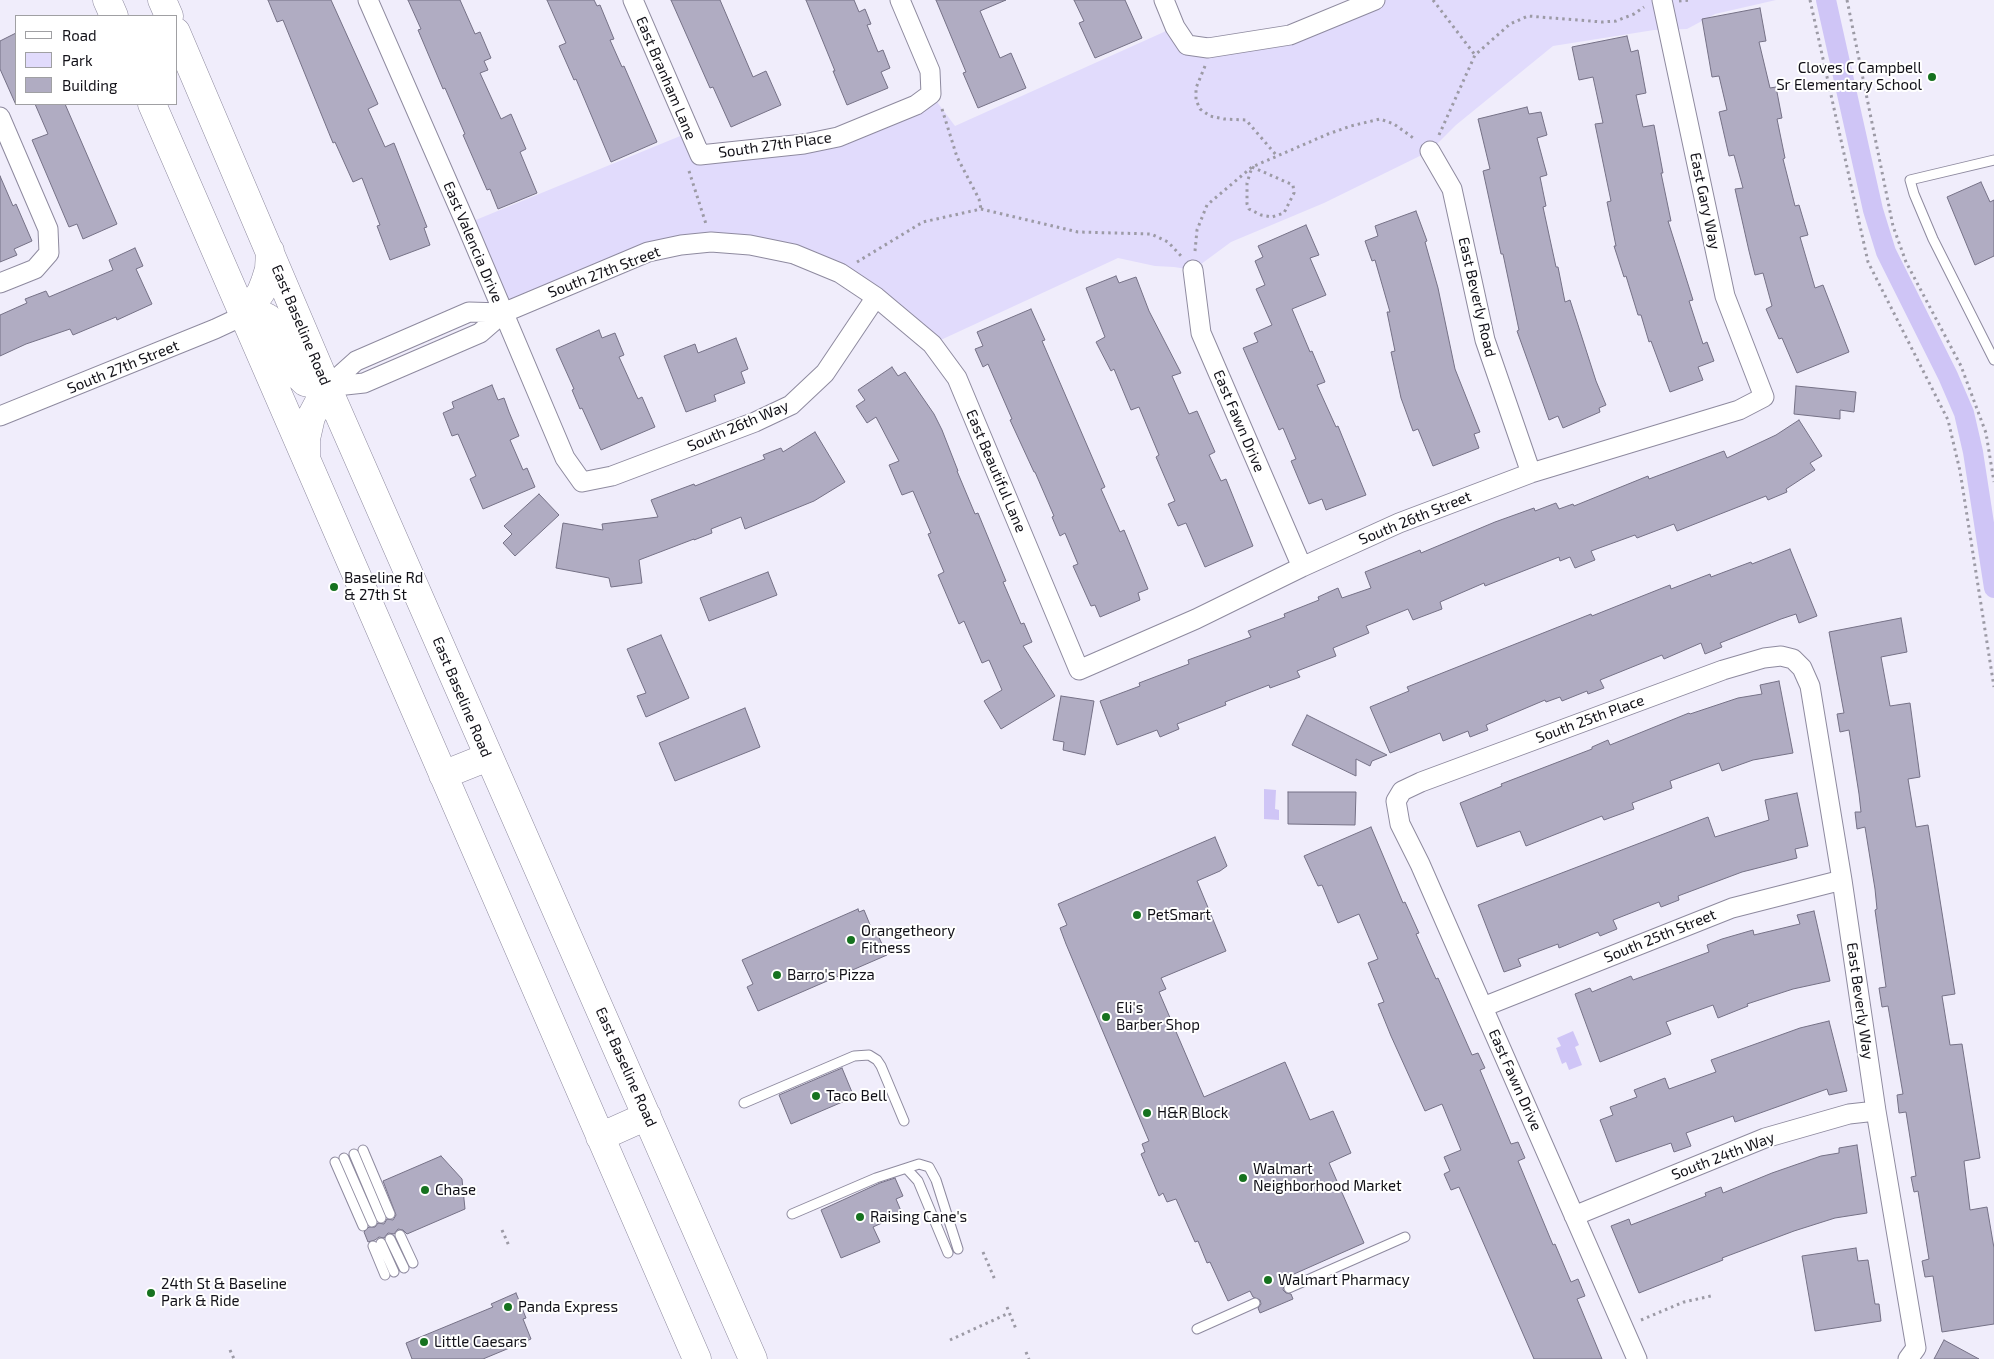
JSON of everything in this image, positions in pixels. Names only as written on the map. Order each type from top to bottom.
[{"type":"main road","points":[[107,0],[114,15]]},
{"type":"main road","points":[[162,0],[169,15]]},
{"type":"main road","name":"East Baseline Road","points":[[178,37],[488,758],[753,1359]]},
{"type":"main road","points":[[152,105],[697,1359]]},
{"type":"main road","points":[[245,316],[261,292],[270,270],[270,251]]},
{"type":"main road","points":[[245,316],[258,313],[268,318],[276,329],[299,376],[305,382],[327,387],[311,417],[306,439],[306,459]]},
{"type":"main road","points":[[443,775],[488,758]]},
{"type":"main road","points":[[600,1137],[647,1116]]},
{"type":"street","name":"East Valencia Drive","points":[[368,0],[565,458],[582,482]]},
{"type":"street","name":"East Branham Lane","points":[[633,0],[700,155]]},
{"type":"street","points":[[900,0],[930,71],[931,94]]},
{"type":"street","points":[[1164,0],[1175,27],[1187,45],[1208,48],[1290,34],[1375,0]]},
{"type":"street","name":"East Gary Way","points":[[1662,1],[1725,296],[1764,397]]},
{"type":"street","name":"South 27th Place","points":[[700,155],[804,144],[838,136],[916,105],[931,94]]},
{"type":"street","points":[[0,283],[35,269],[49,253],[48,229],[1,122]]},
{"type":"street","name":"East Beverly Road","points":[[1430,151],[1452,188],[1485,340],[1532,473]]},
{"type":"street","name":"South 27th Street","points":[[327,387],[356,361],[469,312],[503,313],[648,252],[681,245],[711,242],[750,245],[794,254],[840,273],[876,297]]},
{"type":"street","name":"East Fawn Drive","points":[[1193,270],[1201,333],[1302,566]]},
{"type":"street","name":"South 26th Way","points":[[582,482],[612,476],[755,422],[791,405],[825,373],[876,297]]},
{"type":"street","name":"East Beautiful Lane","points":[[876,297],[932,344],[957,378],[1079,670]]},
{"type":"street","name":"South 27th Street","points":[[0,416],[215,330],[245,316]]},
{"type":"street","name":"South 26th Street","points":[[1079,670],[1196,619],[1302,566],[1399,523],[1532,473],[1739,410],[1764,397]]},
{"type":"street","name":"South 25th Place","points":[[1396,801],[1402,790],[1723,670],[1764,658],[1781,656],[1793,659]]},
{"type":"street","name":"East Beverly Way","points":[[1793,659],[1802,668],[1810,686],[1842,880],[1912,1353]]},
{"type":"street","name":"East Fawn Drive","points":[[1396,801],[1400,824],[1420,864],[1637,1359]]},
{"type":"street","name":"South 25th Street","points":[[1483,1007],[1732,908],[1842,880]]},
{"type":"street","name":"South 24th Way","points":[[1574,1216],[1765,1138],[1849,1114],[1876,1111]]},
{"type":"lane","points":[[1994,160],[1910,180],[1933,238],[1994,360]]},
{"type":"lane","points":[[744,1103],[854,1056],[869,1055],[877,1060],[881,1066],[904,1122]]},
{"type":"lane","points":[[381,1218],[358,1152],[390,1214]]},
{"type":"lane","points":[[340,1160],[367,1224]]},
{"type":"lane","points":[[792,1214],[876,1178],[919,1164],[929,1167],[936,1180],[958,1248]]},
{"type":"lane","points":[[907,1169],[918,1181],[948,1253]]},
{"type":"lane","points":[[400,1234],[413,1263]]},
{"type":"lane","points":[[1289,1288],[1405,1237]]},
{"type":"lane","points":[[390,1239],[404,1268]]},
{"type":"lane","points":[[377,1245],[390,1274]]},
{"type":"lane","points":[[1198,1329],[1255,1303]]},
{"type":"path","points":[[1433,0],[1476,54]]},
{"type":"path","points":[[1193,270],[1197,230],[1207,205],[1252,167],[1351,126],[1380,119],[1394,124],[1430,151],[1448,117],[1476,54],[1510,24],[1528,16],[1616,21],[1634,14],[1645,6],[1662,1],[1691,0]]},
{"type":"path","points":[[1810,0],[1868,262],[1948,420],[1960,471],[1994,688]]},
{"type":"path","points":[[1847,0],[1893,226],[1906,262],[1960,366],[1986,434],[1994,482]]},
{"type":"path","points":[[1208,48],[1205,65],[1196,88],[1196,100],[1200,109],[1210,116],[1246,120],[1277,156]]},
{"type":"path","points":[[931,94],[944,112],[957,157],[979,198],[981,209]]},
{"type":"path","points":[[700,155],[688,167],[711,242]]},
{"type":"path","points":[[1252,167],[1293,185],[1294,193],[1284,213],[1272,217],[1260,216],[1249,209],[1246,183],[1252,167]]},
{"type":"path","points":[[840,273],[923,222],[981,209],[1078,232],[1150,234],[1168,242],[1193,270]]},
{"type":"path","points":[[502,1230],[509,1246]]},
{"type":"path","points":[[983,1252],[995,1280]]},
{"type":"path","points":[[1638,1322],[1684,1302],[1711,1296]]},
{"type":"path","points":[[1007,1307],[1016,1329]]},
{"type":"path","points":[[950,1340],[1009,1313]]},
{"type":"path","points":[[230,1350],[234,1359]]},
{"type":"path","points":[[1026,1352],[1029,1359]]},
{"type":"green space","points":[[1375,0],[1776,0],[1715,14],[1687,29],[1654,30],[1553,46],[1456,125],[1430,151],[1324,203],[1231,242],[1193,270],[1155,266],[1118,258],[932,344],[876,297],[794,254],[681,245],[503,313],[466,224],[690,132],[700,155],[804,144],[931,94],[955,126],[1175,27],[1187,45],[1290,35]]},
{"type":"shaded area","points":[[1264,789],[1276,790],[1275,809],[1279,810],[1279,820],[1264,819]]},
{"type":"shaded area","points":[[1573,1031],[1579,1045],[1575,1047],[1582,1065],[1569,1070],[1566,1062],[1562,1064],[1556,1048],[1561,1046],[1557,1038]]},
{"type":"building","points":[[268,0],[331,0],[378,104],[368,109],[385,147],[394,143],[427,227],[424,228],[430,245],[390,260],[377,226],[380,225],[362,178],[353,182],[335,142],[333,143],[283,20],[277,22]]},
{"type":"building","points":[[408,0],[460,0],[475,34],[480,32],[491,58],[484,61],[488,70],[480,73],[501,119],[511,114],[526,149],[520,152],[537,193],[498,209],[490,189],[487,190],[445,88],[443,89],[418,30],[421,29]]},
{"type":"building","points":[[547,0],[594,0],[597,6],[600,5],[614,39],[610,40],[622,67],[624,66],[657,142],[611,162],[576,79],[574,80],[559,46],[566,43]]},
{"type":"building","points":[[671,0],[720,0],[753,77],[766,71],[781,105],[731,127],[713,87],[710,88]]},
{"type":"building","points":[[806,0],[854,0],[859,12],[865,9],[871,24],[867,25],[878,52],[883,50],[890,68],[881,72],[888,88],[847,105]]},
{"type":"building","points":[[936,0],[1006,0],[980,11],[1000,58],[1011,53],[1026,88],[978,108],[963,73],[966,72]]},
{"type":"building","points":[[1074,0],[1125,0],[1142,38],[1095,58],[1079,23],[1084,21]]},
{"type":"building","points":[[1760,8],[1766,41],[1759,42],[1770,88],[1776,87],[1782,118],[1777,119],[1785,158],[1783,159],[1795,206],[1799,205],[1808,235],[1800,237],[1815,288],[1823,285],[1849,352],[1797,373],[1782,338],[1779,339],[1766,309],[1772,306],[1763,273],[1755,275],[1735,189],[1743,188],[1734,155],[1729,156],[1719,112],[1727,110],[1719,76],[1712,77],[1702,19]]},
{"type":"building","points":[[15,34],[15,103],[0,69],[0,41]]},
{"type":"building","points":[[1627,36],[1631,52],[1638,50],[1646,93],[1636,95],[1643,127],[1654,125],[1671,221],[1668,221],[1693,300],[1689,301],[1703,344],[1707,342],[1714,361],[1698,367],[1703,380],[1670,392],[1651,341],[1649,342],[1641,315],[1638,315],[1614,246],[1616,246],[1607,202],[1611,201],[1595,124],[1603,123],[1593,77],[1579,80],[1572,47]]},
{"type":"building","points":[[35,105],[65,105],[117,224],[83,239],[77,224],[69,227],[32,140],[48,134]]},
{"type":"building","points":[[1527,107],[1529,114],[1541,112],[1547,135],[1537,138],[1547,175],[1540,177],[1546,206],[1543,207],[1565,302],[1570,300],[1596,381],[1606,405],[1599,408],[1600,412],[1563,428],[1558,416],[1549,420],[1517,331],[1519,330],[1503,254],[1501,254],[1483,171],[1490,169],[1478,119]]},
{"type":"building","points":[[0,176],[13,206],[16,204],[32,241],[14,249],[17,255],[0,262]]},
{"type":"building","points":[[1981,182],[1990,202],[1994,200],[1994,256],[1975,265],[1947,197]]},
{"type":"building","points":[[1416,211],[1427,241],[1425,242],[1438,288],[1455,369],[1480,432],[1474,434],[1479,448],[1433,466],[1418,429],[1413,431],[1401,398],[1391,352],[1395,351],[1387,312],[1390,312],[1375,260],[1372,261],[1365,241],[1378,236],[1375,226]]},
{"type":"building","points":[[1306,225],[1319,255],[1310,258],[1326,295],[1292,309],[1325,382],[1317,385],[1336,427],[1338,426],[1366,495],[1326,510],[1322,499],[1309,504],[1291,461],[1296,459],[1283,428],[1279,430],[1243,348],[1258,342],[1254,333],[1272,325],[1256,289],[1265,285],[1255,261],[1263,257],[1258,246]]},
{"type":"building","points":[[135,248],[143,266],[136,269],[152,304],[117,320],[116,317],[73,335],[70,329],[26,344],[0,356],[0,315],[27,303],[25,299],[46,291],[49,297],[113,270],[109,260]]},
{"type":"building","points":[[1116,276],[1119,283],[1136,277],[1149,311],[1181,373],[1172,376],[1189,414],[1197,411],[1215,452],[1209,455],[1221,481],[1226,479],[1253,546],[1205,567],[1186,523],[1178,526],[1168,504],[1175,501],[1156,457],[1159,455],[1139,407],[1131,410],[1114,369],[1111,371],[1096,342],[1105,337],[1086,288]]},
{"type":"building","points":[[1031,309],[1045,340],[1042,341],[1105,487],[1101,489],[1120,532],[1124,530],[1148,589],[1138,593],[1140,600],[1100,617],[1095,605],[1091,606],[1073,566],[1078,564],[1065,533],[1060,536],[1052,517],[1054,516],[1010,420],[1012,419],[988,364],[983,367],[975,349],[983,346],[977,332]]},
{"type":"building","points":[[599,330],[602,338],[615,333],[624,355],[619,357],[638,399],[642,397],[655,427],[601,450],[582,408],[580,409],[572,390],[574,389],[556,349]]},
{"type":"building","points":[[736,338],[748,369],[741,372],[745,383],[714,395],[716,401],[686,412],[664,356],[695,344],[698,353]]},
{"type":"building","points":[[892,367],[898,376],[905,372],[934,414],[942,430],[975,514],[978,513],[1006,581],[1003,582],[1021,624],[1024,623],[1032,642],[1023,646],[1055,696],[1001,729],[984,701],[1002,690],[989,660],[982,663],[964,621],[959,624],[938,575],[944,572],[928,534],[931,533],[913,491],[902,495],[889,465],[899,461],[876,417],[867,423],[856,406],[865,400],[858,390]]},
{"type":"building","points":[[492,385],[498,400],[504,398],[519,436],[510,440],[523,470],[527,468],[535,487],[483,509],[470,479],[476,476],[458,434],[452,436],[443,413],[454,408],[452,402]]},
{"type":"building","points":[[1796,386],[1856,392],[1854,412],[1840,410],[1840,419],[1794,414]]},
{"type":"building","points":[[1799,420],[1822,456],[1810,463],[1815,470],[1786,489],[1787,492],[1768,500],[1766,496],[1677,531],[1674,524],[1637,538],[1635,535],[1591,551],[1595,560],[1575,568],[1570,557],[1560,561],[1559,557],[1485,586],[1484,583],[1440,602],[1442,609],[1413,620],[1408,609],[1366,626],[1369,633],[1333,648],[1336,656],[1297,671],[1300,677],[1270,688],[1269,685],[1225,702],[1226,705],[1177,724],[1179,729],[1160,737],[1157,730],[1117,745],[1100,701],[1140,686],[1139,683],[1189,664],[1188,660],[1251,637],[1248,631],[1285,617],[1284,614],[1319,600],[1318,597],[1338,588],[1342,598],[1371,588],[1365,572],[1420,550],[1421,553],[1534,508],[1535,511],[1556,503],[1559,509],[1573,504],[1574,506],[1648,476],[1649,479],[1724,451],[1727,458],[1776,435]]},
{"type":"building","points":[[815,432],[845,482],[814,501],[745,529],[741,517],[711,529],[712,533],[639,560],[642,583],[611,587],[609,578],[556,568],[563,523],[603,530],[602,524],[658,517],[651,500],[694,484],[695,486],[765,459],[763,455],[781,448],[783,452]]},
{"type":"building","points":[[539,494],[559,515],[515,556],[503,543],[512,534],[504,526]]},
{"type":"building","points":[[1790,549],[1817,616],[1799,623],[1796,614],[1781,619],[1720,643],[1722,647],[1705,654],[1701,643],[1664,659],[1662,655],[1600,680],[1604,688],[1588,694],[1587,691],[1562,701],[1560,697],[1546,702],[1545,700],[1486,725],[1488,730],[1470,737],[1468,731],[1443,741],[1440,733],[1390,753],[1370,707],[1409,691],[1407,687],[1591,614],[1592,616],[1670,585],[1671,589],[1710,574],[1711,577],[1751,562],[1752,564]]},
{"type":"building","points":[[768,572],[777,595],[709,621],[700,598]]},
{"type":"building","points":[[1901,618],[1907,652],[1881,657],[1890,706],[1910,703],[1920,777],[1908,779],[1916,827],[1928,825],[1955,994],[1942,996],[1950,1045],[1962,1044],[1980,1158],[1964,1161],[1970,1210],[1987,1207],[1994,1248],[1994,1324],[1942,1332],[1933,1276],[1925,1277],[1922,1261],[1929,1259],[1918,1191],[1914,1192],[1911,1177],[1916,1176],[1906,1112],[1899,1113],[1897,1095],[1903,1094],[1888,1006],[1882,1007],[1879,988],[1886,987],[1875,910],[1877,909],[1875,889],[1865,827],[1857,829],[1855,812],[1861,812],[1859,794],[1849,730],[1840,732],[1837,714],[1844,713],[1829,632]]},
{"type":"building","points":[[661,635],[689,698],[646,717],[637,696],[646,693],[627,649]]},
{"type":"building","points":[[1779,681],[1793,753],[1753,760],[1722,771],[1719,763],[1670,781],[1672,788],[1632,803],[1634,809],[1604,820],[1602,816],[1526,846],[1520,831],[1477,847],[1460,803],[1502,786],[1501,784],[1592,749],[1592,747],[1608,740],[1610,745],[1689,713],[1738,698],[1762,694],[1760,685]]},
{"type":"building","points":[[1061,696],[1094,701],[1085,755],[1063,750],[1064,742],[1053,740]]},
{"type":"building","points":[[745,708],[760,747],[675,781],[659,743]]},
{"type":"building","points":[[1307,715],[1387,755],[1372,761],[1370,766],[1356,759],[1356,776],[1292,745]]},
{"type":"building","points":[[1288,792],[1356,792],[1355,825],[1288,824]]},
{"type":"building","points":[[1797,793],[1808,846],[1795,849],[1797,858],[1742,872],[1678,896],[1679,900],[1661,907],[1659,902],[1613,920],[1617,929],[1600,936],[1598,932],[1559,948],[1558,944],[1518,959],[1521,966],[1504,972],[1478,905],[1708,817],[1715,837],[1769,820],[1765,800]]},
{"type":"building","points":[[1371,827],[1403,903],[1405,902],[1419,933],[1416,934],[1436,979],[1438,978],[1472,1055],[1478,1053],[1485,1068],[1480,1070],[1511,1144],[1518,1142],[1525,1158],[1518,1161],[1553,1245],[1555,1244],[1571,1282],[1578,1279],[1585,1296],[1577,1299],[1602,1359],[1534,1359],[1459,1187],[1451,1190],[1444,1174],[1450,1171],[1444,1157],[1461,1150],[1442,1104],[1425,1111],[1391,1036],[1378,1004],[1384,1002],[1368,963],[1378,959],[1359,914],[1338,923],[1322,885],[1318,886],[1304,856]]},
{"type":"building","points":[[1215,837],[1227,866],[1197,881],[1226,951],[1161,978],[1166,989],[1159,992],[1204,1097],[1285,1062],[1310,1120],[1333,1111],[1351,1153],[1329,1163],[1364,1243],[1285,1278],[1287,1282],[1283,1290],[1291,1294],[1293,1299],[1260,1313],[1258,1308],[1261,1304],[1260,1300],[1253,1297],[1250,1291],[1228,1301],[1210,1262],[1207,1263],[1198,1241],[1195,1242],[1176,1199],[1167,1202],[1163,1193],[1159,1196],[1141,1154],[1145,1152],[1142,1144],[1149,1141],[1060,928],[1067,925],[1058,904]]},
{"type":"building","points":[[858,909],[859,912],[864,910],[873,932],[876,931],[887,955],[758,1011],[747,987],[753,984],[742,960]]},
{"type":"building","points":[[1814,911],[1830,981],[1793,989],[1747,1004],[1748,1006],[1718,1018],[1713,1005],[1666,1022],[1671,1034],[1600,1062],[1575,994],[1590,988],[1592,992],[1631,976],[1633,980],[1709,952],[1707,945],[1722,939],[1753,930],[1754,935],[1800,924],[1797,915]]},
{"type":"building","points":[[1829,1021],[1847,1091],[1829,1095],[1827,1089],[1735,1122],[1733,1116],[1686,1133],[1691,1146],[1674,1152],[1671,1143],[1616,1162],[1600,1120],[1613,1115],[1610,1107],[1637,1097],[1634,1090],[1665,1078],[1669,1089],[1716,1072],[1711,1060],[1800,1028]]},
{"type":"building","name":"Taco Bell","points":[[842,1068],[854,1097],[791,1124],[779,1095]]},
{"type":"building","points":[[1857,1145],[1867,1213],[1835,1218],[1794,1231],[1722,1258],[1723,1260],[1639,1293],[1611,1226],[1629,1219],[1631,1225],[1706,1196],[1705,1193],[1721,1187],[1723,1193],[1821,1156],[1839,1153],[1839,1148]]},
{"type":"building","name":"Chase","points":[[441,1156],[462,1179],[465,1209],[407,1234],[403,1230],[398,1229],[394,1234],[388,1233],[384,1238],[379,1237],[368,1242],[364,1232],[369,1227],[375,1227],[378,1223],[384,1224],[387,1219],[393,1220],[396,1215],[383,1181]]},
{"type":"building","name":"Raising Cane's","points":[[895,1178],[903,1196],[896,1199],[901,1211],[891,1215],[893,1218],[873,1227],[880,1242],[841,1258],[821,1210]]},
{"type":"building","points":[[1856,1248],[1858,1261],[1868,1260],[1875,1304],[1879,1304],[1881,1321],[1815,1331],[1802,1256]]},
{"type":"building","points":[[516,1293],[526,1318],[523,1319],[531,1339],[483,1359],[412,1359],[406,1343],[493,1307],[491,1304]]},
{"type":"building","points":[[1944,1340],[1979,1359],[1934,1359]]},
{"type":"waterway","points":[[1826,0],[1873,210],[1886,252],[1948,376],[1964,413],[1973,452],[1994,588]]},
{"type":"place","name":"Cloves C Campbell Sr Elementary School","points":[[1932,77]]},
{"type":"place","name":"Baseline Rd & 27th St","points":[[334,587]]},
{"type":"place","name":"PetSmart","points":[[1137,915]]},
{"type":"place","name":"Orangetheory Fitness","points":[[851,940]]},
{"type":"place","name":"Barro's Pizza","points":[[777,975]]},
{"type":"place","name":"Eli's Barber Shop","points":[[1106,1017]]},
{"type":"place","name":"Taco Bell","points":[[816,1096]]},
{"type":"place","name":"H&R Block","points":[[1147,1113]]},
{"type":"place","name":"Walmart Neighborhood Market","points":[[1243,1178]]},
{"type":"place","name":"Chase","points":[[425,1190]]},
{"type":"place","name":"Raising Cane's","points":[[860,1217]]},
{"type":"place","name":"Walmart Pharmacy","points":[[1268,1280]]},
{"type":"place","name":"24th St & Baseline Park & Ride","points":[[151,1293]]},
{"type":"place","name":"Panda Express","points":[[508,1307]]},
{"type":"place","name":"Little Caesars","points":[[424,1342]]}]
